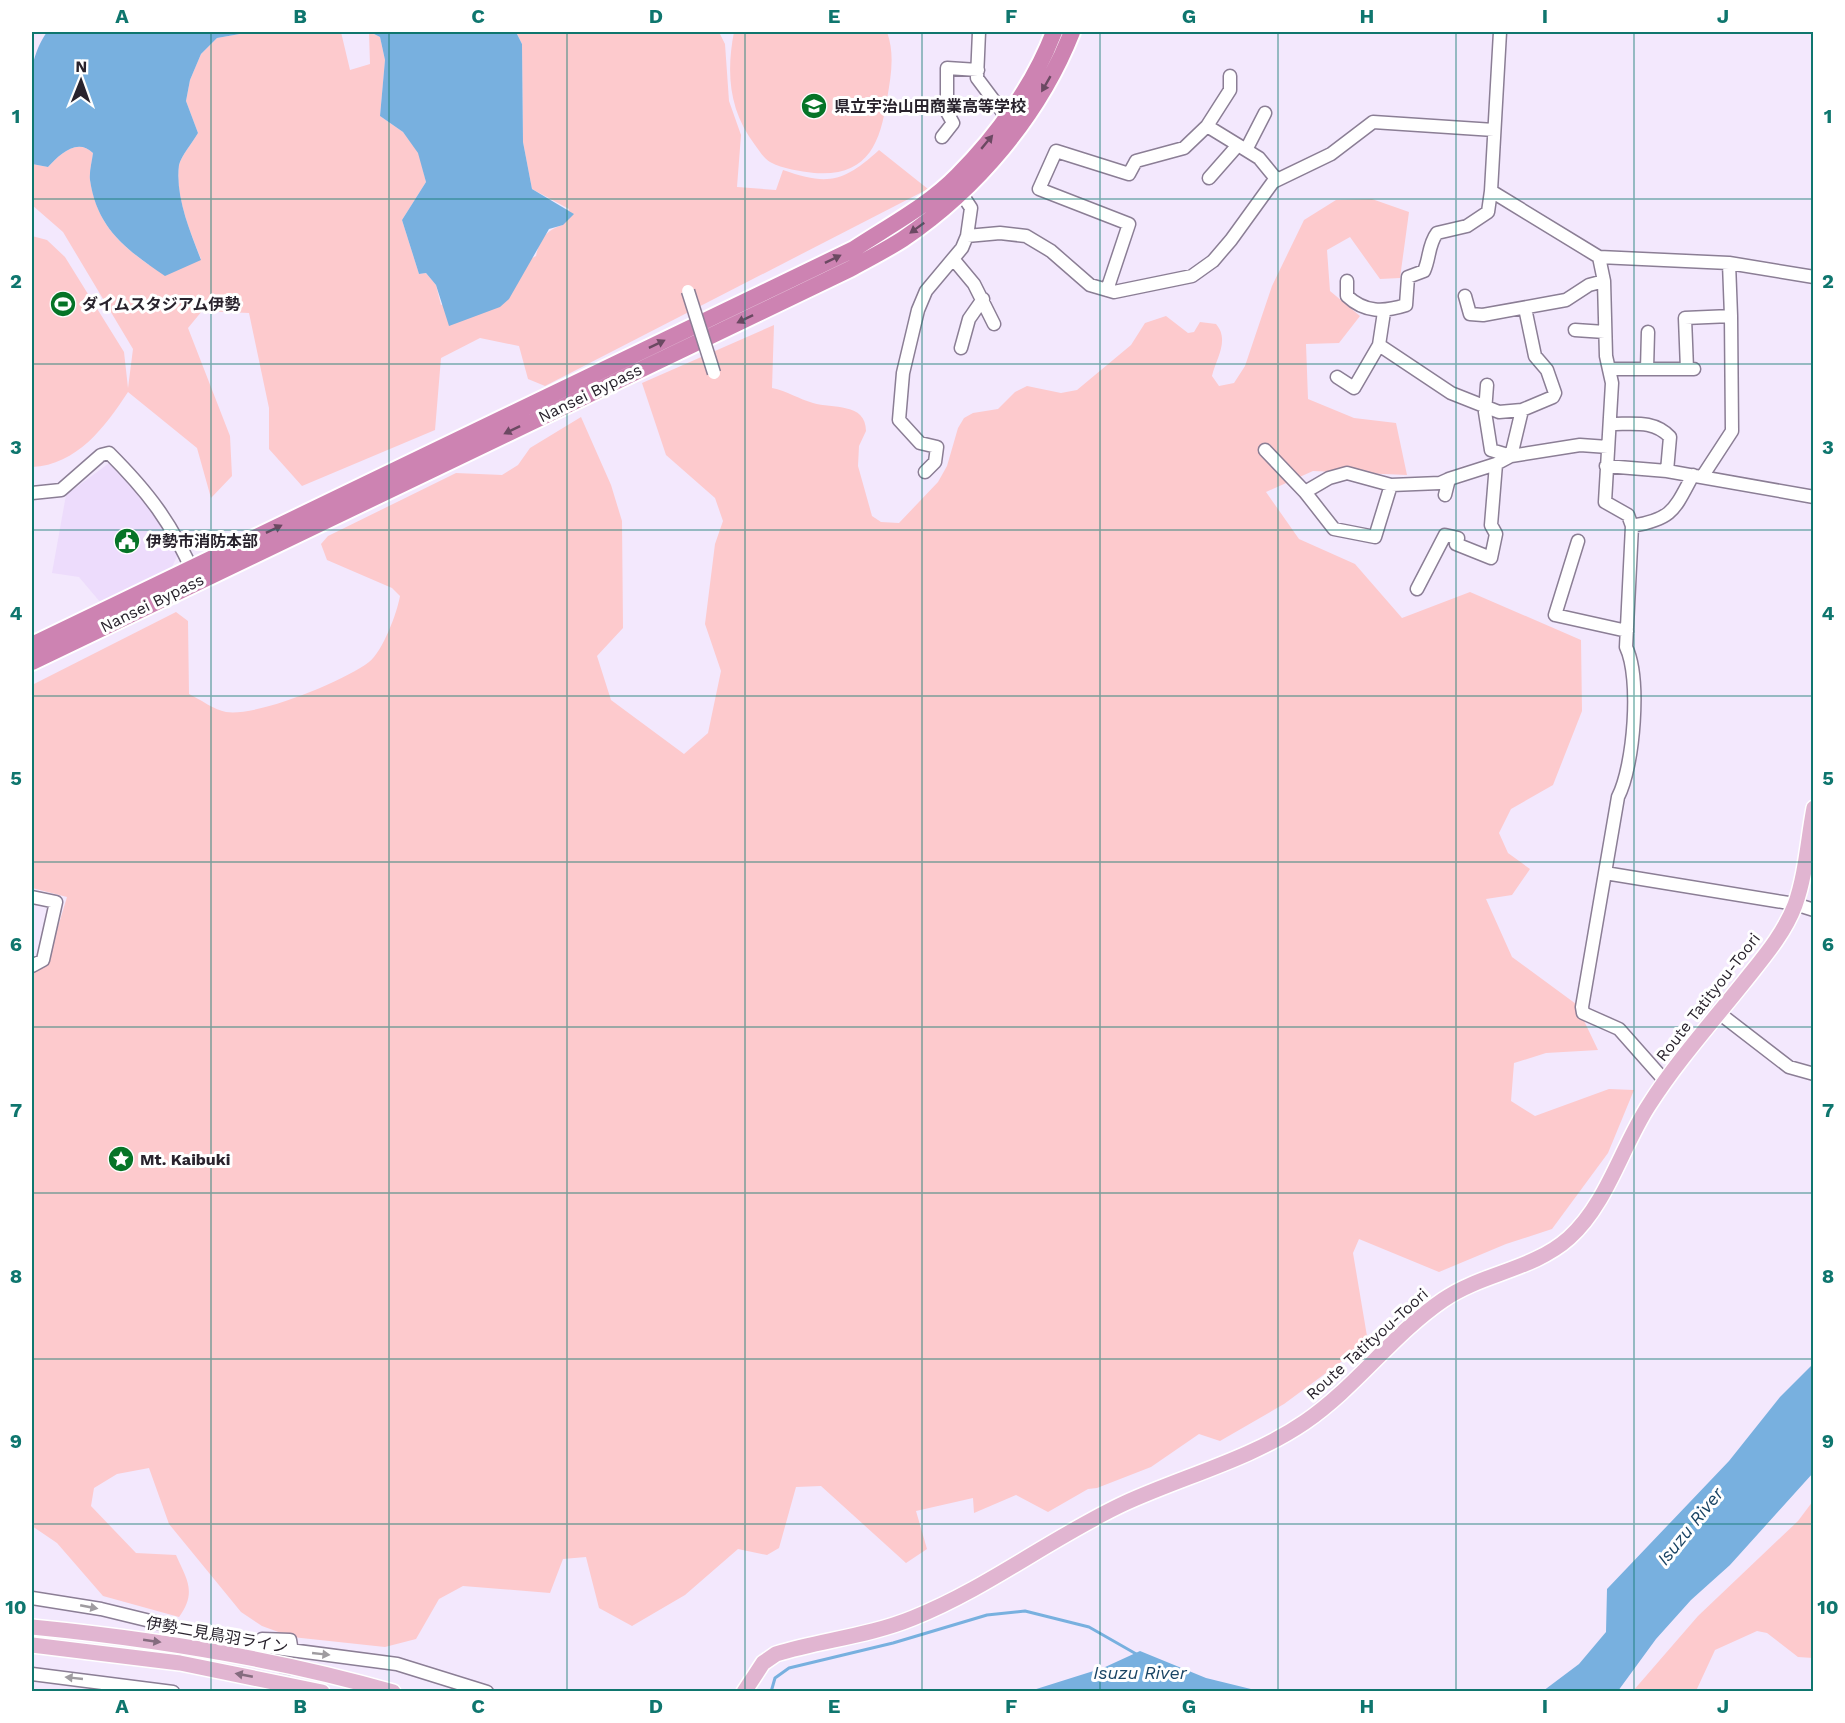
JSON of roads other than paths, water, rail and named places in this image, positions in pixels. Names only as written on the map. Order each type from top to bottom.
[{"type":"highway","name":"Nansei Bypass","points":[[32,662],[194,575],[854,249],[915,209],[958,176],[1007,118],[1048,49],[1054,32]]},
{"type":"highway","name":"Nansei Bypass","points":[[32,645],[194,575],[850,269],[901,240],[961,193],[994,157],[1027,115],[1058,62],[1072,32]]},
{"type":"main road","name":"Route Tatityou-Toori","points":[[744,1692],[763,1663],[776,1654],[880,1630],[930,1611],[962,1596],[1102,1514],[1268,1443],[1305,1422],[1343,1392],[1406,1330],[1442,1301],[1481,1280],[1534,1261],[1570,1237],[1598,1197],[1636,1125],[1665,1081],[1769,951],[1795,904],[1814,808]]},
{"type":"main road","name":"伊勢二見鳥羽ライン","points":[[32,1627],[129,1638],[227,1653],[393,1692]]},
{"type":"main road","name":"伊勢二見鳥羽ライン","points":[[32,1645],[180,1663],[322,1692]]},
{"type":"street","points":[[980,32],[977,78],[1007,118]]},
{"type":"street","points":[[1347,281],[1347,296],[1356,305],[1384,312],[1406,306],[1408,277],[1424,271],[1428,263],[1430,243],[1437,233],[1467,226],[1488,212],[1500,32]]},
{"type":"street","points":[[942,137],[953,123],[947,112],[947,68],[978,70]]},
{"type":"street","points":[[1107,290],[1129,224],[1039,189],[1056,151],[1129,174],[1136,161],[1184,148],[1207,126],[1230,90],[1230,76]]},
{"type":"street","points":[[1209,178],[1242,148],[1265,113]]},
{"type":"street","points":[[967,236],[1000,233],[1026,236],[1051,251],[1090,285],[1114,292],[1192,276],[1213,261],[1231,240],[1257,201],[1277,180],[1331,154],[1373,122],[1494,130]]},
{"type":"street","points":[[1207,126],[1258,158],[1277,180]]},
{"type":"street","points":[[1491,191],[1599,257],[1729,263],[1814,277]]},
{"type":"street","points":[[925,472],[935,462],[937,447],[920,443],[899,420],[903,373],[922,300],[933,282],[954,260],[967,236],[971,208],[961,193]]},
{"type":"street","points":[[1599,257],[1604,281],[1605,332],[1612,383],[1605,502],[1628,515],[1632,526],[1626,647],[1633,661],[1632,735],[1605,873],[1583,1013],[1619,1029],[1647,1058],[1656,1075],[1665,1081]]},
{"type":"street","points":[[954,260],[983,299],[994,324]]},
{"type":"street","points":[[1632,526],[1657,522],[1675,509],[1731,431],[1729,263]]},
{"type":"street","points":[[1465,296],[1470,314],[1483,315],[1566,300],[1589,285],[1604,281]]},
{"type":"street","points":[[688,291],[714,373]]},
{"type":"street","points":[[961,348],[969,320],[983,299]]},
{"type":"street","points":[[1379,345],[1451,393],[1499,412],[1521,410],[1553,397],[1555,393],[1547,369],[1535,356],[1525,308]]},
{"type":"street","points":[[1337,377],[1354,388],[1379,345],[1384,312]]},
{"type":"street","points":[[1609,369],[1691,369],[1685,318],[1731,316]]},
{"type":"street","points":[[1575,330],[1605,332]]},
{"type":"street","points":[[1647,369],[1648,332]]},
{"type":"street","points":[[1487,385],[1485,406],[1491,450],[1510,456]]},
{"type":"street","points":[[1510,456],[1521,410]]},
{"type":"street","points":[[1611,424],[1649,424],[1661,428],[1670,437],[1667,471]]},
{"type":"street","points":[[1305,492],[1329,478],[1347,473],[1391,485],[1440,483],[1496,464],[1510,456],[1580,445],[1608,447]]},
{"type":"street","points":[[1265,450],[1305,492],[1334,529],[1375,537],[1391,485]]},
{"type":"street","points":[[32,493],[61,490],[101,455],[109,453],[153,499],[174,531],[194,575]]},
{"type":"street","points":[[1417,589],[1445,535],[1458,538],[1456,544],[1491,558],[1496,534],[1491,525],[1496,464]]},
{"type":"street","points":[[1606,466],[1667,471],[1814,497]]},
{"type":"street","points":[[1445,495],[1449,479]]},
{"type":"street","points":[[1578,541],[1554,615],[1627,631]]},
{"type":"street","points":[[1605,873],[1795,904],[1814,910]]},
{"type":"street","points":[[32,897],[56,902],[42,960],[32,966]]},
{"type":"street","points":[[1719,1013],[1788,1066],[1814,1074]]},
{"type":"street","points":[[32,1598],[101,1610],[225,1640],[289,1651],[397,1664],[487,1692]]},
{"type":"street","points":[[225,1640],[247,1636],[290,1640],[291,1646]]},
{"type":"street","points":[[32,1674],[173,1692]]},
{"type":"water","points":[[47,32],[251,32],[217,38],[201,54],[190,80],[186,101],[198,133],[180,161],[178,177],[184,213],[201,260],[165,276],[126,247],[116,237],[99,212],[90,180],[93,153],[87,149],[75,147],[57,158],[48,167],[32,164],[29,95],[34,62]]},
{"type":"water","points":[[370,32],[516,32],[522,44],[523,142],[532,189],[574,214],[563,225],[549,229],[509,299],[500,307],[449,326],[436,285],[426,273],[419,274],[402,220],[426,182],[418,153],[403,132],[380,116],[385,60],[380,37]]},
{"type":"water","points":[[1813,1364],[1813,1473],[1730,1565],[1691,1600],[1656,1639],[1618,1691],[1543,1691],[1579,1664],[1606,1632],[1607,1589],[1729,1461],[1780,1397]]},
{"type":"water","name":"Isuzu River","points":[[1140,1651],[1206,1678],[1259,1691],[1030,1691],[1103,1668]]},
{"type":"waterway","points":[[771,1692],[775,1678],[789,1668],[893,1643],[987,1615],[1025,1611],[1089,1627],[1138,1655]]},
{"type":"tunnel","points":[[281,1692],[291,1646]]},
{"type":"place","name":"県立宇治山田商業高等学校","points":[[814,106]]},
{"type":"place","name":"ダイムスタジアム伊勢","points":[[63,304]]},
{"type":"place","name":"伊勢市消防本部","points":[[127,541]]},
{"type":"place","name":"Mt. Kaibuki","points":[[121,1159]]}]
